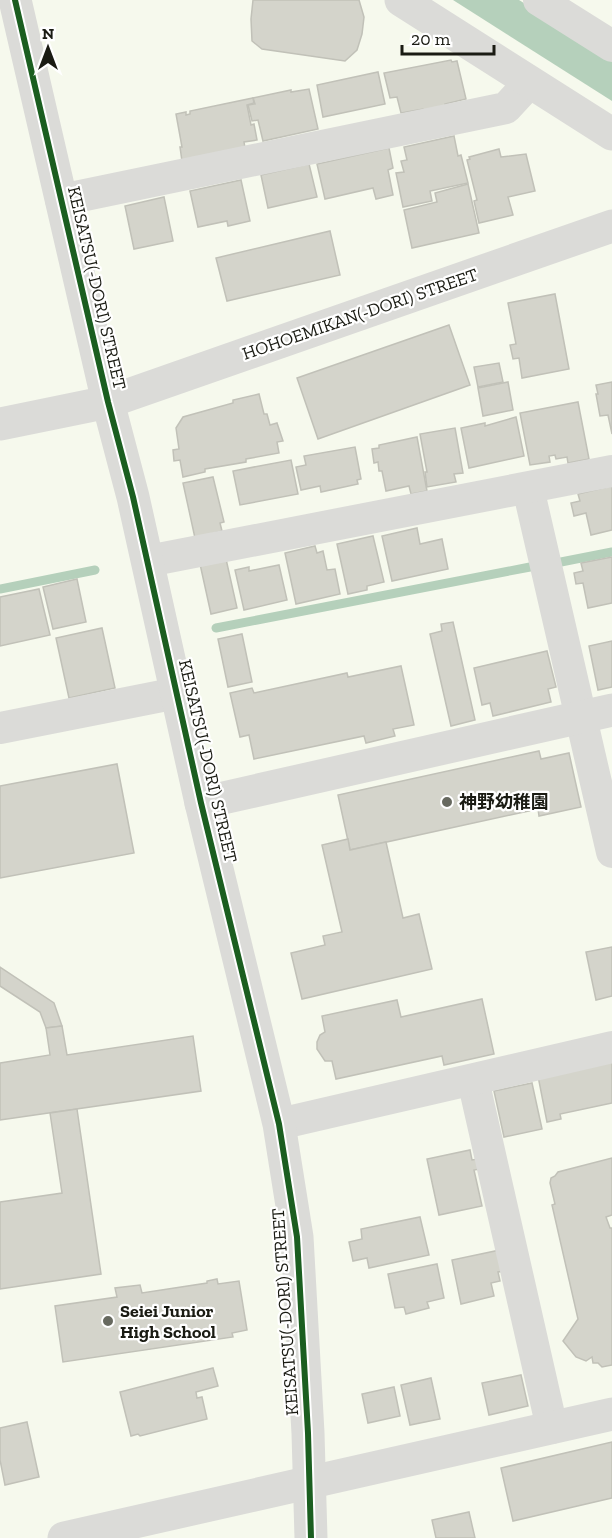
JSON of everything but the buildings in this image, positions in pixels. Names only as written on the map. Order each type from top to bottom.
[{"type":"street","name":"KEISATSU(-DORI) STREET","points":[[15,0],[108,402],[148,561],[201,803],[279,1124],[297,1237],[311,1538]]},
{"type":"street","points":[[400,0],[612,134]]},
{"type":"street","points":[[539,0],[612,46]]},
{"type":"street","points":[[61,200],[506,108],[530,82]]},
{"type":"street","name":"HOHOEMIKAN(-DORI) STREET","points":[[0,424],[108,402],[612,226]]},
{"type":"street","points":[[148,561],[612,471]]},
{"type":"street","points":[[528,488],[596,714],[612,852]]},
{"type":"street","points":[[0,728],[177,693]]},
{"type":"street","points":[[201,803],[596,714]]},
{"type":"street","points":[[279,1124],[612,1047]]},
{"type":"street","points":[[473,1080],[552,1428]]},
{"type":"street","points":[[64,1538],[612,1414]]},
{"type":"shaded area","points":[[453,0],[519,0],[612,58],[612,101]]},
{"type":"waterway","points":[[561,562],[612,552]]},
{"type":"waterway","points":[[216,628],[530,567]]},
{"type":"waterway","points":[[0,589],[95,570]]},
{"type":"cycle path","points":[[15,0],[108,402],[133,497],[201,803],[279,1124],[297,1237],[308,1433],[311,1538]]},
{"type":"place","name":"神野幼稚園","points":[[447,802]]},
{"type":"place","name":"Seiei Junior High School","points":[[108,1321]]}]
